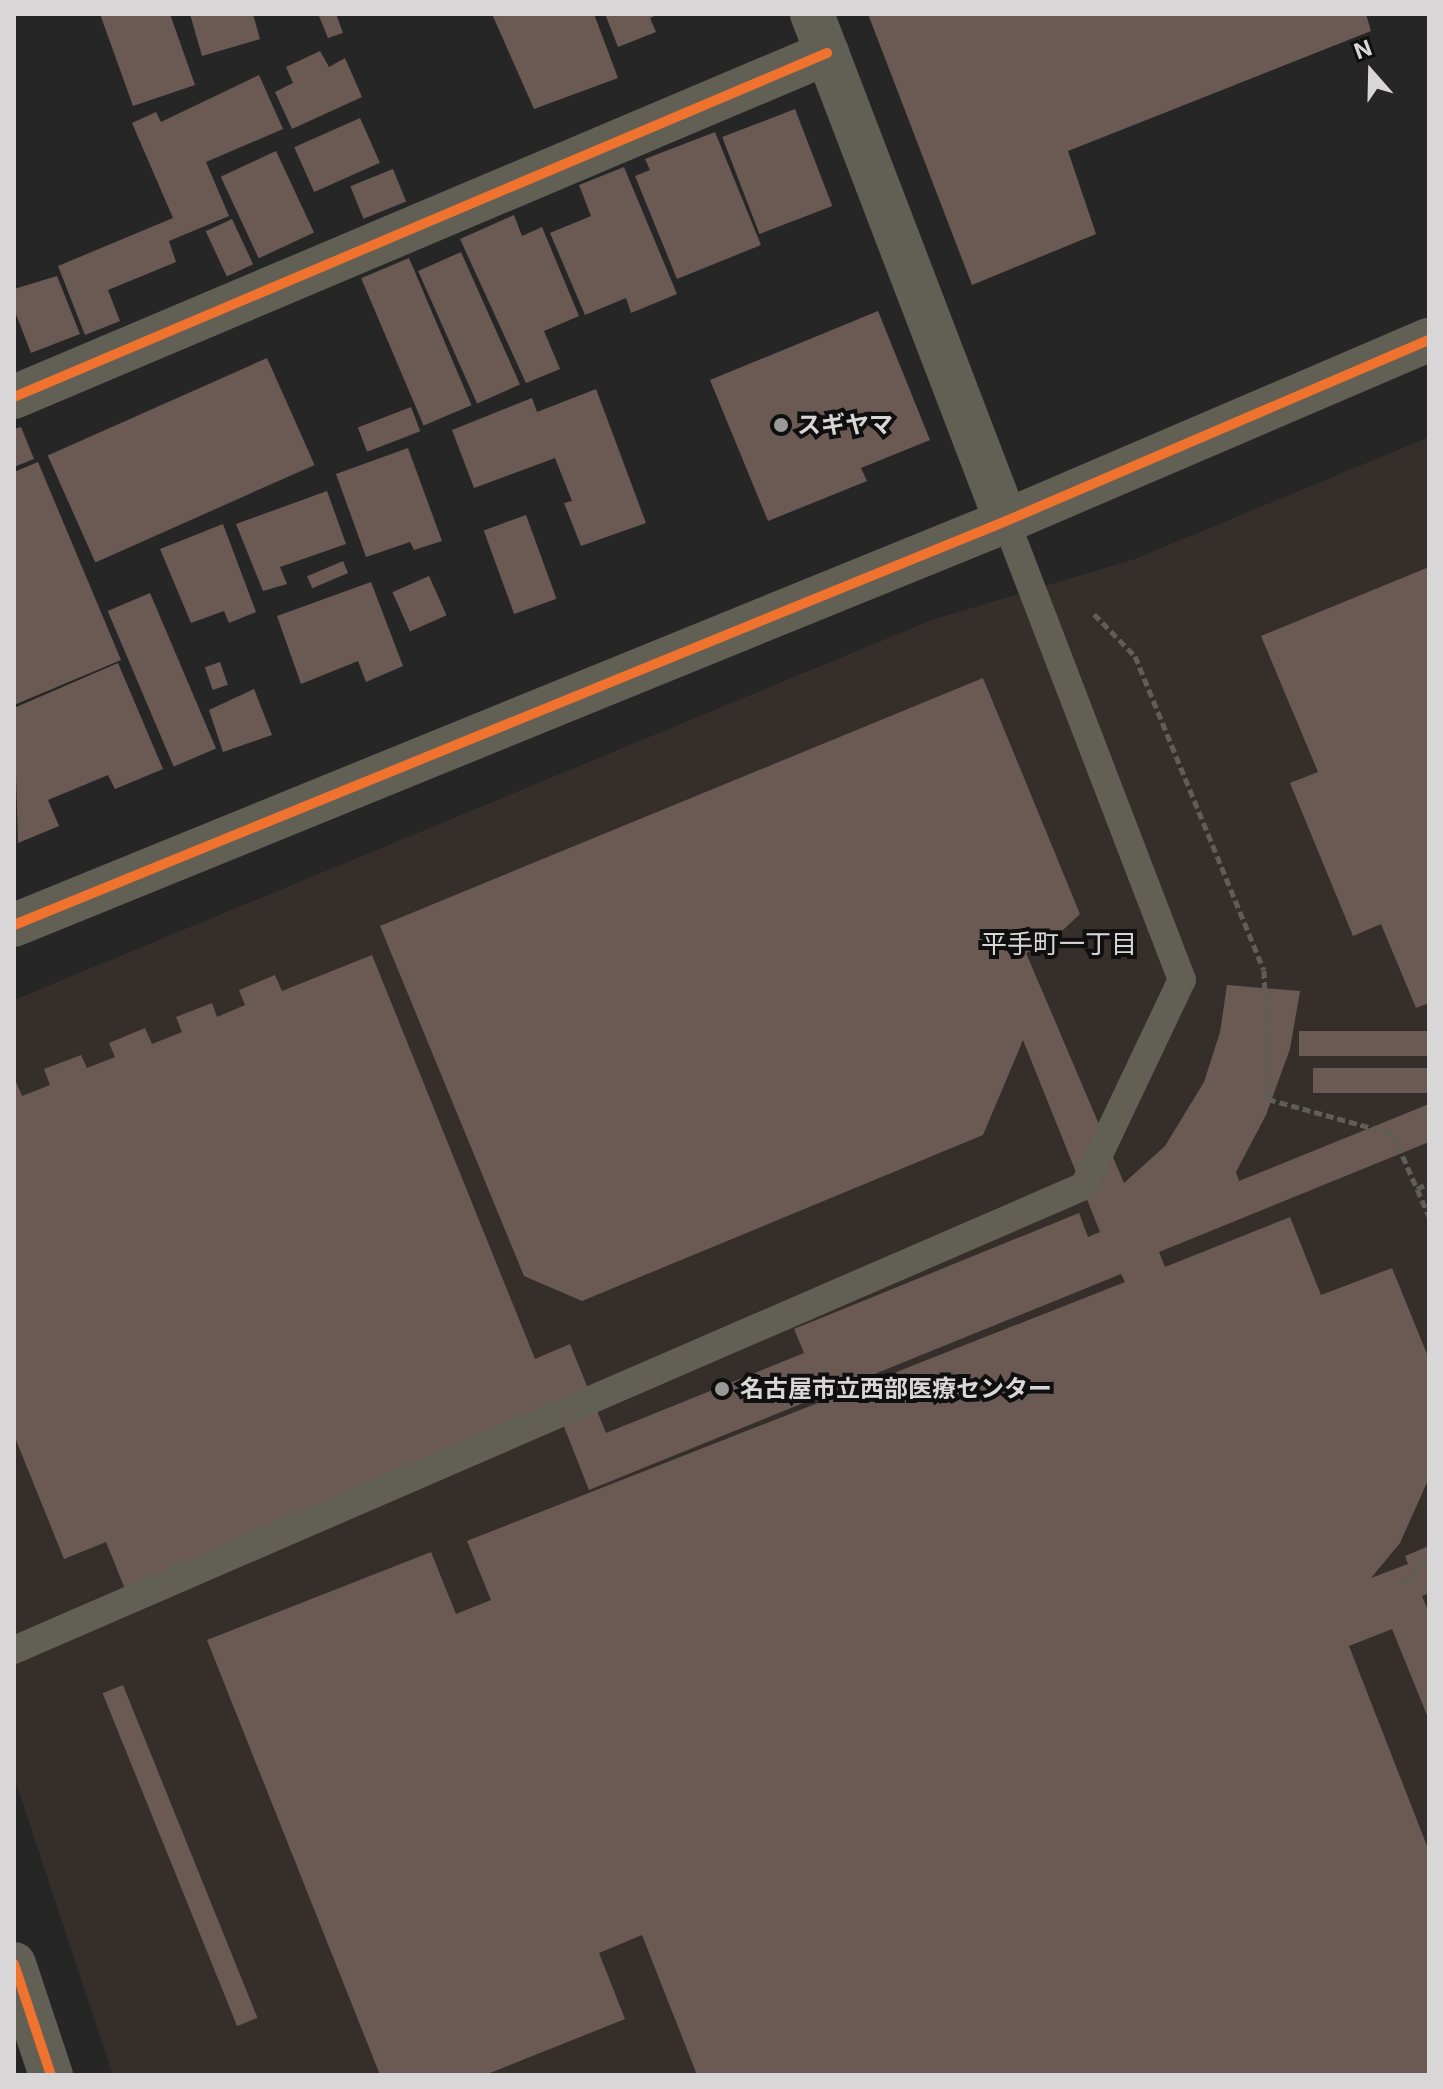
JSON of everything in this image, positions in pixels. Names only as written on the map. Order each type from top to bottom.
[{"type":"street","points":[[14,397],[820,33],[1006,521]]},
{"type":"street","points":[[14,925],[1006,521],[1429,340]]},
{"type":"street","points":[[14,1964],[51,2075]]},
{"type":"lane","points":[[14,1650],[1084,1186],[1182,980],[1006,521]]},
{"type":"path","points":[[1094,614],[1135,656],[1264,970],[1268,1099],[1393,1134],[1429,1216]]},
{"type":"path","points":[[1417,1189],[1429,1183]]},
{"type":"path","points":[[1404,1584],[1429,1560]]},
{"type":"shaded area","name":"名古屋市立西部医療センター","points":[[1429,437],[1429,2075],[113,2075],[14,1777],[14,1000],[932,620],[1135,559]]},
{"type":"building","points":[[100,14],[170,14],[195,85],[133,106]]},
{"type":"building","points":[[190,14],[253,14],[260,39],[202,56]]},
{"type":"building","points":[[336,14],[343,33],[328,38],[319,16]]},
{"type":"building","points":[[492,14],[594,14],[618,78],[534,109]]},
{"type":"building","points":[[605,14],[659,14],[650,18],[656,32],[618,47]]},
{"type":"building","points":[[868,14],[1366,14],[1371,31],[1068,151],[1096,234],[972,285]]},
{"type":"building","points":[[320,51],[329,67],[345,58],[362,97],[292,129],[275,92],[293,83],[286,67]]},
{"type":"building","points":[[259,75],[283,129],[206,162],[229,216],[169,241],[176,262],[108,290],[120,321],[85,335],[58,266],[173,218],[132,123],[156,112],[161,122]]},
{"type":"building","points":[[795,109],[832,206],[759,234],[722,137]]},
{"type":"building","points":[[360,118],[380,163],[314,192],[294,147]]},
{"type":"building","points":[[715,132],[761,245],[677,279],[635,176],[650,170],[645,159]]},
{"type":"building","points":[[276,151],[314,233],[259,258],[221,177]]},
{"type":"building","points":[[624,167],[677,294],[631,313],[626,298],[585,315],[550,233],[591,216],[579,185]]},
{"type":"building","points":[[393,169],[406,201],[363,219],[350,186]]},
{"type":"building","points":[[514,215],[522,236],[542,227],[579,316],[544,331],[560,369],[526,383],[460,239]]},
{"type":"building","points":[[232,219],[253,264],[227,277],[206,231]]},
{"type":"building","points":[[461,252],[520,384],[477,404],[418,271]]},
{"type":"building","points":[[409,258],[472,405],[424,426],[361,278]]},
{"type":"building","points":[[57,276],[80,334],[31,353],[14,309],[14,289]]},
{"type":"building","points":[[878,311],[930,440],[861,468],[867,481],[768,521],[710,380]]},
{"type":"building","points":[[267,358],[315,465],[95,563],[48,456]]},
{"type":"building","points":[[596,389],[646,523],[581,546],[564,503],[572,501],[555,458],[474,488],[452,430],[532,398],[537,412]]},
{"type":"building","points":[[411,407],[420,431],[367,452],[358,427]]},
{"type":"building","points":[[21,427],[34,459],[14,467],[14,429]]},
{"type":"building","points":[[408,448],[442,541],[414,550],[410,542],[366,557],[336,474]]},
{"type":"building","points":[[38,462],[121,660],[14,705],[14,472]]},
{"type":"building","points":[[327,491],[346,544],[280,567],[287,584],[263,591],[236,524]]},
{"type":"building","points":[[526,515],[556,599],[514,614],[484,530]]},
{"type":"building","points":[[223,524],[256,612],[229,623],[224,611],[191,623],[160,549]]},
{"type":"building","points":[[343,561],[348,573],[312,588],[307,576]]},
{"type":"building","points":[[1429,567],[1429,1003],[1416,1008],[1381,924],[1353,936],[1290,783],[1318,772],[1261,636]]},
{"type":"building","points":[[429,576],[446,615],[410,632],[392,592]]},
{"type":"building","points":[[371,582],[403,666],[366,682],[358,661],[301,684],[277,616]]},
{"type":"building","points":[[150,593],[216,749],[174,767],[108,611]]},
{"type":"building","points":[[220,662],[228,685],[213,690],[205,667]]},
{"type":"building","points":[[118,663],[163,769],[115,789],[108,775],[48,800],[59,826],[18,843],[14,708]]},
{"type":"building","name":"名古屋市立西部医療センター","points":[[983,678],[1080,914],[1048,944],[1026,953],[1124,1183],[1165,1146],[1204,1082],[1220,1032],[1227,985],[1300,991],[1290,1049],[1266,1115],[1236,1172],[1239,1181],[1429,1104],[1429,1142],[1159,1252],[1165,1267],[1290,1217],[1321,1295],[1392,1268],[1429,1359],[1429,1478],[1400,1543],[1371,1578],[1408,1564],[1405,1556],[1429,1546],[1429,1593],[1422,1596],[1429,1613],[1429,1720],[1392,1629],[1349,1646],[1429,1851],[1429,2075],[697,2075],[642,1935],[599,1953],[625,2019],[485,2075],[380,2075],[207,1640],[431,1552],[456,1614],[491,1600],[467,1541],[1125,1282],[1121,1274],[589,1490],[559,1414],[125,1589],[106,1542],[64,1559],[14,1435],[14,1077],[22,1096],[50,1085],[44,1069],[81,1055],[87,1068],[115,1057],[109,1043],[145,1028],[152,1044],[182,1032],[176,1017],[212,1003],[217,1017],[245,1005],[239,990],[275,975],[282,991],[372,955],[535,1359],[570,1344],[606,1433],[804,1353],[794,1329],[1079,1213],[1088,1237],[1100,1232],[1023,1040],[983,1135],[582,1301],[524,1276],[380,926]]},
{"type":"building","points":[[254,689],[272,735],[223,752],[209,710]]},
{"type":"building","points":[[1299,1031],[1429,1031],[1429,1056],[1299,1056]]},
{"type":"building","points":[[1313,1068],[1429,1068],[1429,1093],[1313,1093]]},
{"type":"building","points":[[123,1685],[257,2018],[237,2026],[103,1693]]},
{"type":"cycle path","points":[[14,397],[827,53]]},
{"type":"cycle path","points":[[14,925],[1006,521],[1429,340]]},
{"type":"cycle path","points":[[14,1964],[51,2075]]},
{"type":"place","name":"スギヤマ","points":[[781,425]]},
{"type":"place","name":"名古屋市立西部医療センター","points":[[722,1389]]},
{"type":"district","name":"平手町一丁目","points":[[1059,944]]}]
